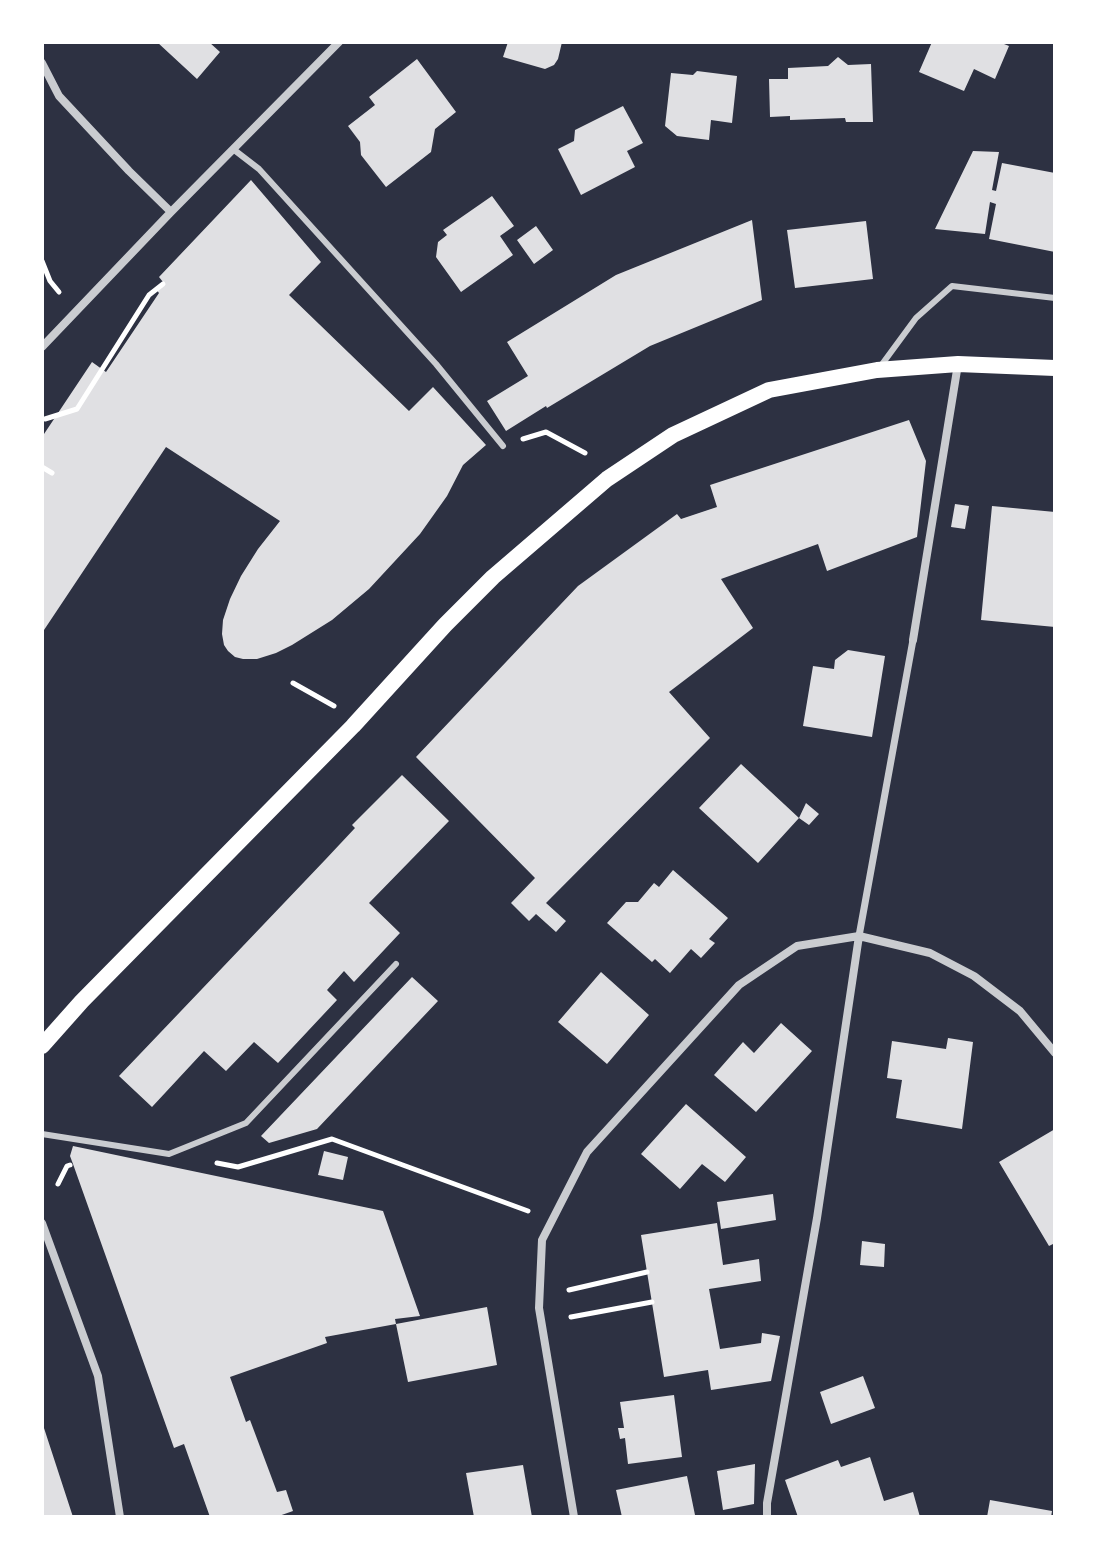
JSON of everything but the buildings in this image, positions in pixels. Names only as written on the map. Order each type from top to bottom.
[{"type":"main road","points":[[42,1046],[82,1001],[353,726],[445,625],[493,577],[607,479],[673,435],[769,390],[877,370],[958,364],[1055,368]]},
{"type":"street","points":[[42,347],[339,42]]},
{"type":"street","points":[[42,63],[59,96],[171,212]]},
{"type":"street","points":[[767,1517],[817,1218],[859,936],[913,640],[958,364]]},
{"type":"street","points":[[574,1517],[539,1308],[542,1240],[587,1152],[739,985],[797,946],[859,936],[930,953],[974,976],[1020,1011],[1055,1053]]},
{"type":"street","points":[[42,1223],[98,1376],[120,1517]]},
{"type":"lane","points":[[233,149],[259,169],[436,364],[503,446]]},
{"type":"lane","points":[[877,370],[916,318],[952,286],[1055,298]]},
{"type":"lane","points":[[42,1134],[169,1154],[246,1123],[396,964]]},
{"type":"path","points":[[42,261],[50,281],[59,292]]},
{"type":"path","points":[[45,419],[77,409],[149,295],[163,284]]},
{"type":"path","points":[[503,446],[546,432],[585,453]]},
{"type":"path","points":[[42,467],[52,473]]},
{"type":"path","points":[[293,683],[340,710]]},
{"type":"path","points":[[169,1154],[238,1167],[332,1139],[529,1210],[527,1223]]},
{"type":"path","points":[[58,1184],[67,1166]]},
{"type":"path","points":[[569,1290],[647,1272]]},
{"type":"path","points":[[571,1317],[652,1302]]}]
